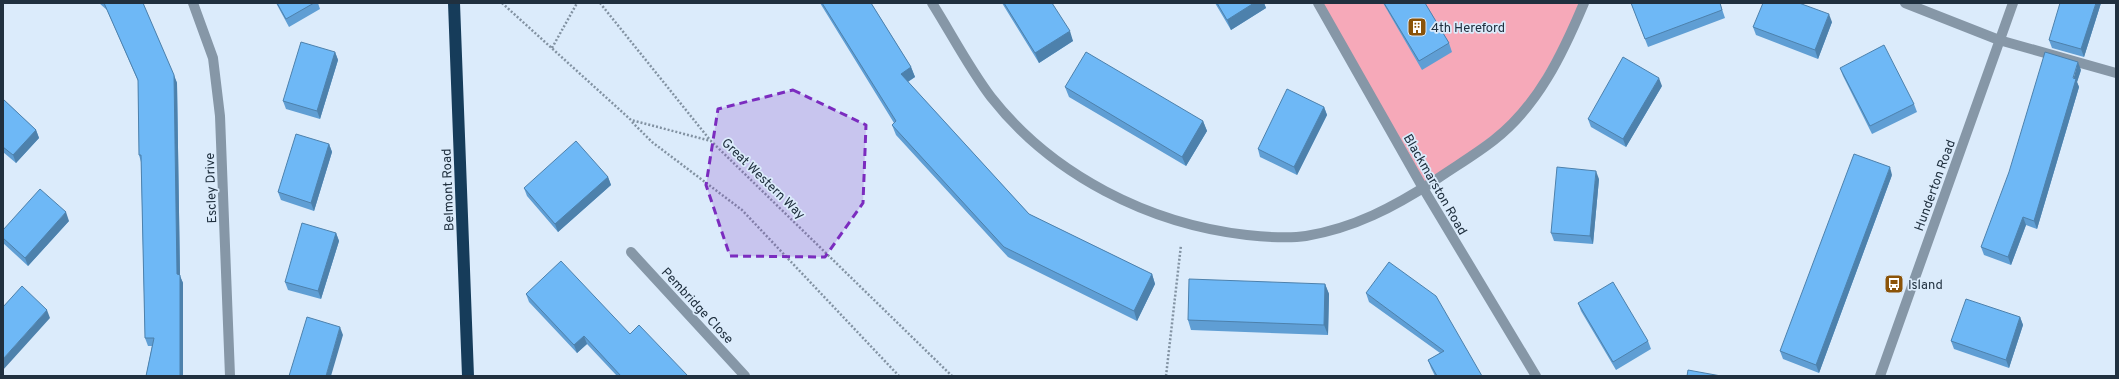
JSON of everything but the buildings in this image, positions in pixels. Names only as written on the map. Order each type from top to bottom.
[{"type":"highway","name":"Belmont Road","points":[[454,3],[468,376]]},
{"type":"street","name":"Escley Drive","points":[[193,3],[213,58],[220,116],[230,376]]},
{"type":"street","points":[[932,3],[990,96],[1034,141],[1066,167],[1112,196],[1146,211],[1184,223],[1230,233],[1273,238],[1305,236],[1344,228],[1380,213],[1423,188],[1495,140],[1523,112],[1545,83],[1564,50],[1584,3]]},
{"type":"street","name":"Blackmarston Road","points":[[1318,3],[1423,188],[1536,376]]},
{"type":"street","points":[[1905,3],[1999,40],[2116,73]]},
{"type":"street","name":"Hunderton Road","points":[[1880,376],[2013,3]]},
{"type":"street","name":"Pembridge Close","points":[[631,252],[745,376]]},
{"type":"path","name":"Great Western Way","points":[[502,3],[631,120],[711,141],[952,376]]},
{"type":"path","points":[[552,48],[577,3]]},
{"type":"path","points":[[600,3],[711,141]]},
{"type":"path","points":[[631,120],[652,142],[742,210],[899,376]]},
{"type":"path","points":[[1166,376],[1184,223]]},
{"type":"highlighted area","points":[[793,90],[866,125],[863,203],[825,257],[730,256],[706,185],[718,109]]},
{"type":"shaded area","points":[[1318,3],[1584,3],[1523,112],[1423,188]]},
{"type":"place","name":"4th Hereford","points":[[1417,27]]},
{"type":"place","name":"Island","points":[[1894,284]]}]
